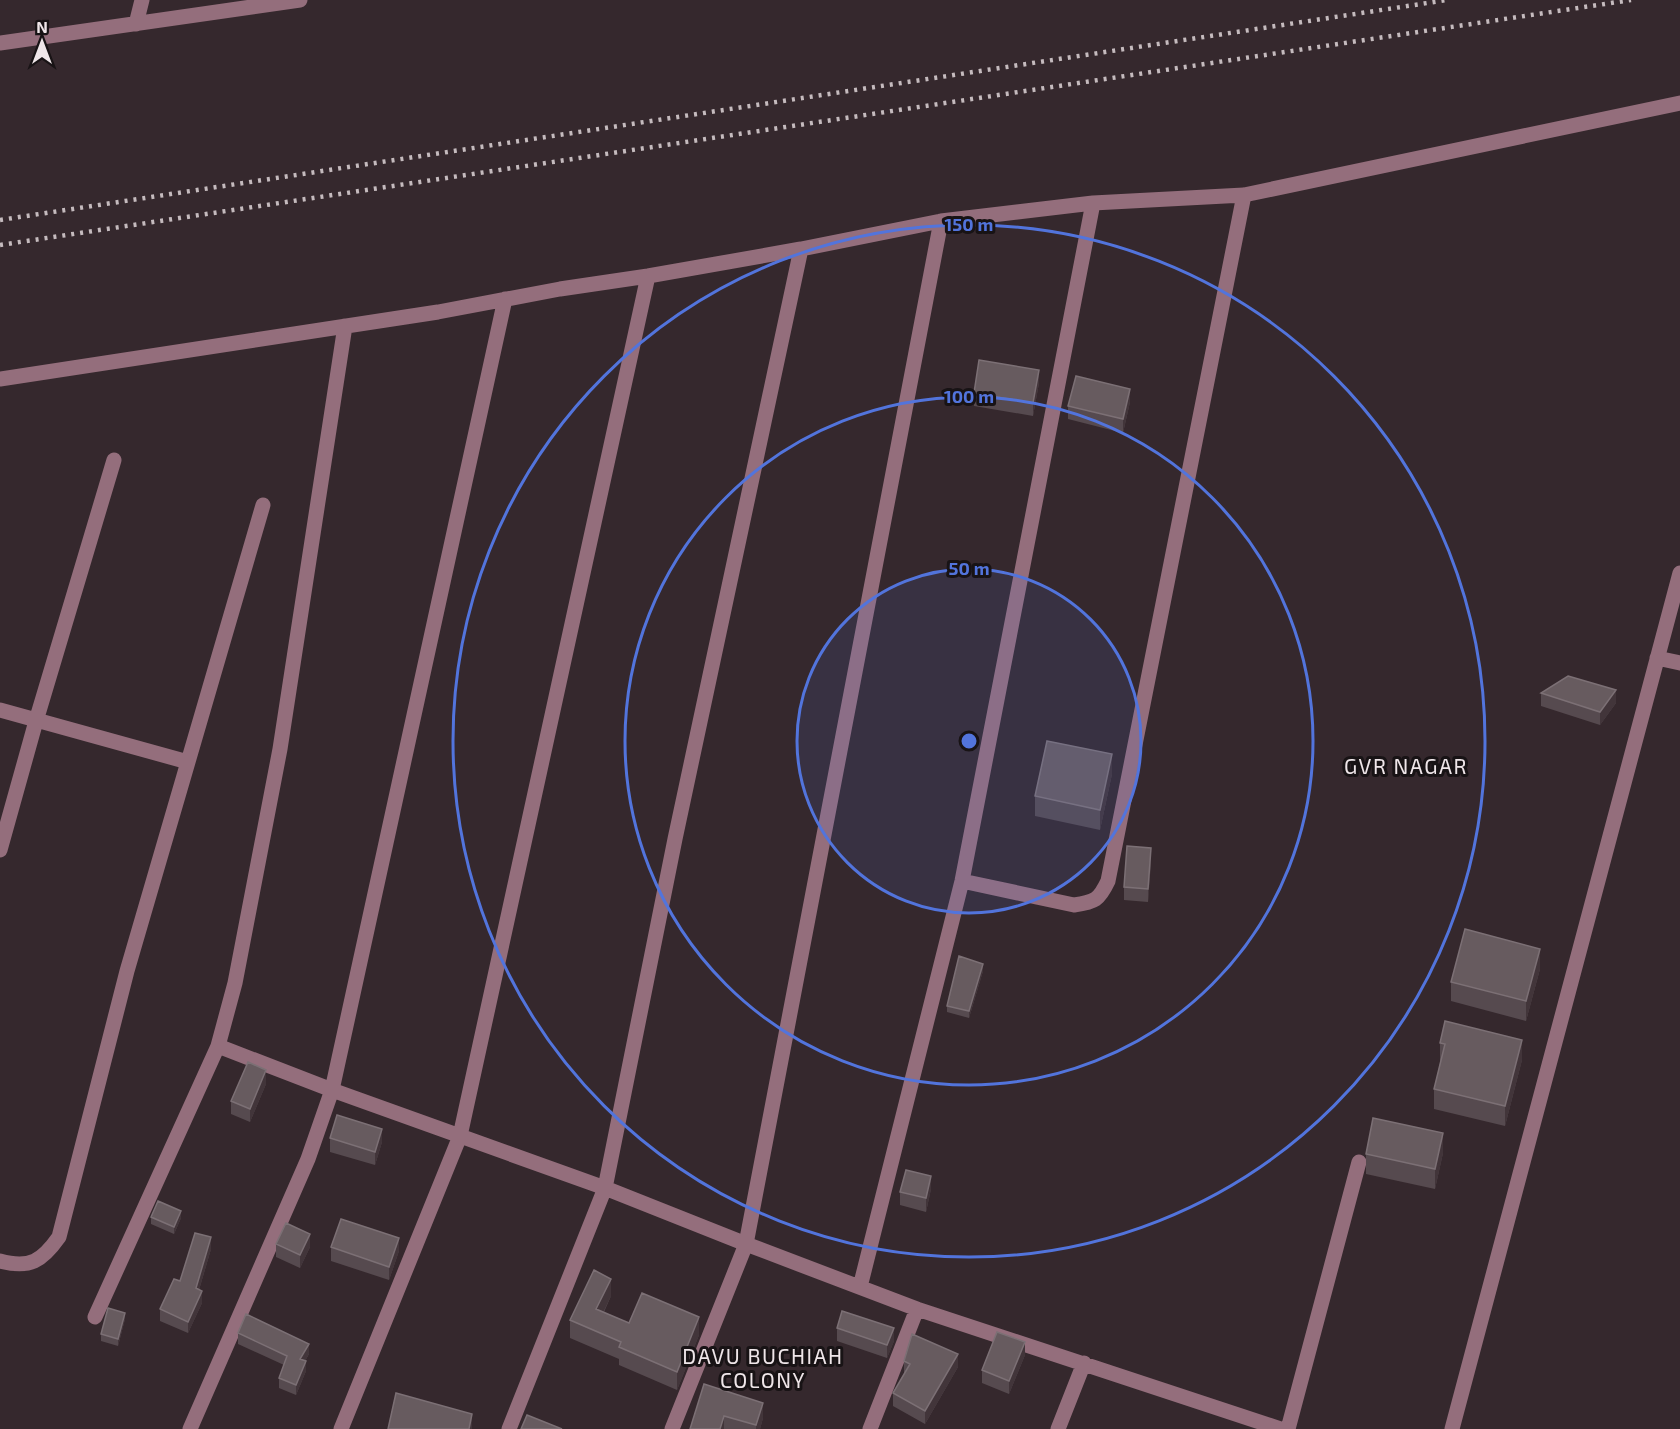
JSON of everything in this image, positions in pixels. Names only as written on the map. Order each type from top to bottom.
[{"type":"street","points":[[136,24],[142,0]]},
{"type":"street","points":[[0,44],[136,24],[226,6],[300,0]]},
{"type":"street","points":[[0,380],[648,276],[941,221],[1093,203],[1244,195],[1680,103]]},
{"type":"street","points":[[962,881],[1074,905],[1090,903],[1101,897],[1108,881],[1244,195]]},
{"type":"street","points":[[860,1287],[962,881],[1093,203]]},
{"type":"street","points":[[672,1429],[746,1244],[941,221]]},
{"type":"street","points":[[509,1429],[605,1188],[680,815],[801,249]]},
{"type":"street","points":[[340,1429],[460,1136],[648,276]]},
{"type":"street","points":[[190,1429],[308,1159],[332,1090],[505,299]]},
{"type":"street","points":[[95,1317],[218,1046],[235,983],[280,749],[345,326]]},
{"type":"street","points":[[0,850],[114,460]]},
{"type":"street","points":[[0,1261],[33,1263],[48,1253],[59,1237],[127,971],[263,505]]},
{"type":"street","points":[[1452,1429],[1680,573]]},
{"type":"street","points":[[1657,658],[1680,663]]},
{"type":"street","points":[[0,710],[188,762]]},
{"type":"street","points":[[218,1046],[332,1090],[605,1188],[917,1309],[1084,1363],[1243,1423],[1281,1429]]},
{"type":"street","points":[[1288,1429],[1359,1162]]},
{"type":"street","points":[[870,1429],[917,1309]]},
{"type":"street","points":[[1058,1429],[1084,1363]]},
{"type":"building","points":[[979,360],[1039,370],[1033,403],[974,393]]},
{"type":"building","points":[[1076,376],[1130,389],[1123,419],[1068,406]]},
{"type":"building","points":[[1568,676],[1616,690],[1600,712],[1541,693]]},
{"type":"building","points":[[1047,741],[1112,754],[1100,810],[1035,796]]},
{"type":"building","points":[[1127,846],[1151,848],[1148,889],[1124,887]]},
{"type":"building","points":[[1465,929],[1540,949],[1526,1001],[1451,982]]},
{"type":"building","points":[[959,956],[983,964],[969,1011],[947,1006]]},
{"type":"building","points":[[1445,1021],[1522,1040],[1505,1106],[1434,1089],[1445,1044],[1440,1043]]},
{"type":"building","points":[[248,1062],[266,1070],[250,1109],[231,1101]]},
{"type":"building","points":[[337,1115],[382,1129],[375,1152],[330,1138]]},
{"type":"building","points":[[1373,1118],[1443,1133],[1435,1169],[1366,1154]]},
{"type":"building","points":[[906,1170],[931,1176],[926,1198],[900,1192]]},
{"type":"building","points":[[158,1201],[181,1211],[174,1227],[151,1217]]},
{"type":"building","points":[[341,1219],[399,1238],[389,1267],[331,1247]]},
{"type":"building","points":[[286,1223],[310,1234],[300,1255],[276,1244]]},
{"type":"building","points":[[195,1233],[211,1237],[196,1288],[202,1291],[188,1322],[160,1309],[174,1279],[180,1281]]},
{"type":"building","points":[[594,1270],[611,1279],[596,1309],[629,1323],[642,1293],[699,1317],[677,1372],[619,1347],[621,1342],[570,1320]]},
{"type":"building","points":[[108,1308],[125,1313],[118,1339],[101,1334]]},
{"type":"building","points":[[842,1311],[894,1328],[887,1345],[837,1328]]},
{"type":"building","points":[[246,1314],[309,1344],[300,1359],[306,1361],[296,1385],[279,1378],[287,1356],[238,1333]]},
{"type":"building","points":[[997,1332],[1025,1342],[1009,1381],[982,1370]]},
{"type":"building","points":[[912,1334],[958,1354],[925,1411],[893,1393],[910,1364],[904,1361]]},
{"type":"building","points":[[704,1384],[763,1403],[756,1425],[724,1416],[720,1429],[690,1429]]},
{"type":"building","points":[[396,1393],[472,1414],[469,1429],[388,1429]]},
{"type":"building","points":[[527,1415],[562,1429],[521,1429]]},
{"type":"railway","points":[[0,220],[1447,0]]},
{"type":"railway","points":[[0,245],[1631,0]]},
{"type":"district","name":"GVR NAGAR","points":[[1406,767]]},
{"type":"district","name":"DAVU BUCHIAH COLONY","points":[[763,1369]]}]
